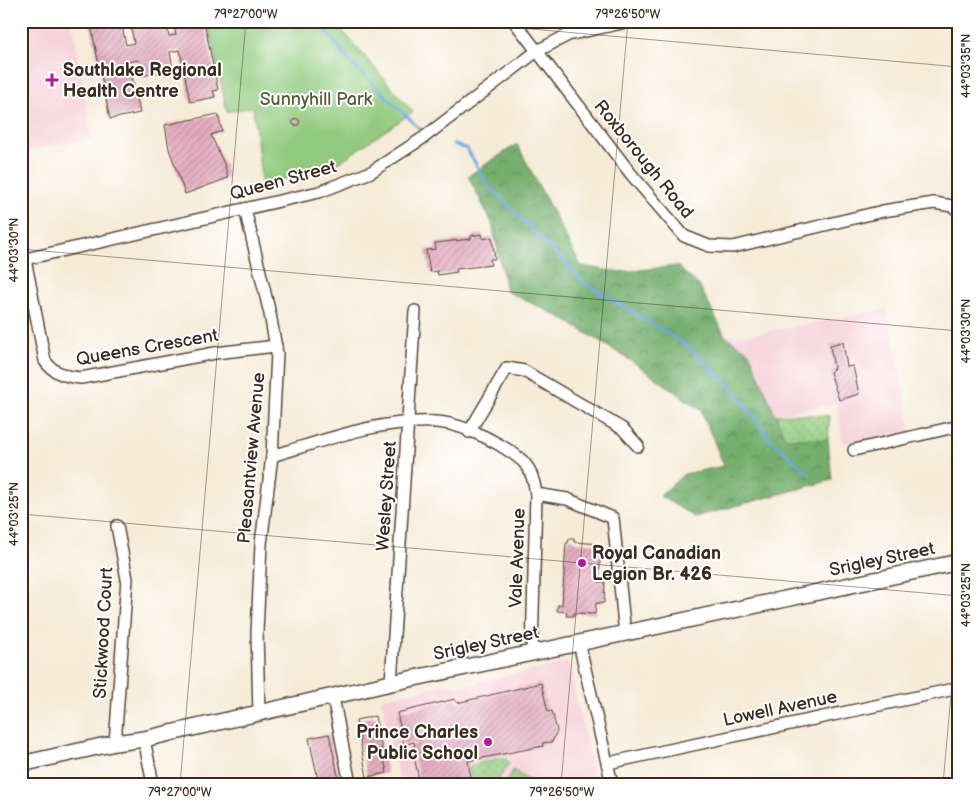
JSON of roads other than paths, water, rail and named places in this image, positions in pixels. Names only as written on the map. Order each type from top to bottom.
[{"type":"street","name":"Roxborough Road","points":[[514,21],[631,174],[684,236],[709,246],[733,247],[883,211],[934,203],[952,206],[959,211]]},
{"type":"street","name":"Queen Street","points":[[23,259],[319,192],[371,172],[423,138],[537,51],[568,35],[631,21]]},
{"type":"street","name":"Pleasantview Avenue","points":[[245,209],[276,346],[272,456],[261,544],[257,633],[259,714]]},
{"type":"street","name":"Queens Crescent","points":[[23,259],[45,361],[51,370],[68,377],[81,378],[222,352],[276,346]]},
{"type":"street","name":"Wesley Street","points":[[391,683],[415,311]]},
{"type":"street","points":[[469,432],[508,368],[524,371],[615,424],[638,446]]},
{"type":"street","name":"Vale Avenue","points":[[272,456],[361,429],[408,422],[438,422],[492,441],[518,456],[533,475],[536,494],[532,653]]},
{"type":"street","points":[[854,450],[959,426]]},
{"type":"street","points":[[536,494],[567,499],[613,518],[625,634]]},
{"type":"street","name":"Stickwood Court","points":[[115,743],[127,579],[117,526]]},
{"type":"street","name":"Srigley Street","points":[[21,764],[959,562]]},
{"type":"street","points":[[579,643],[612,784]]},
{"type":"street","name":"Lowell Avenue","points":[[608,763],[959,688]]},
{"type":"street","points":[[333,697],[350,784]]},
{"type":"street","points":[[144,739],[152,784]]},
{"type":"waterway","points":[[318,21],[350,62],[420,129]]},
{"type":"waterway","points":[[453,144],[467,149],[488,185],[586,284],[686,345],[735,392],[771,440],[809,474]]},
{"type":"place","name":"Southlake Regional Health Centre","points":[[52,80]]},
{"type":"place","name":"Royal Canadian Legion Br. 426","points":[[582,563]]},
{"type":"place","name":"Prince Charles Public School","points":[[488,742]]},
{"type":"park label","name":"Sunnyhill Park","points":[[316,99]]}]
